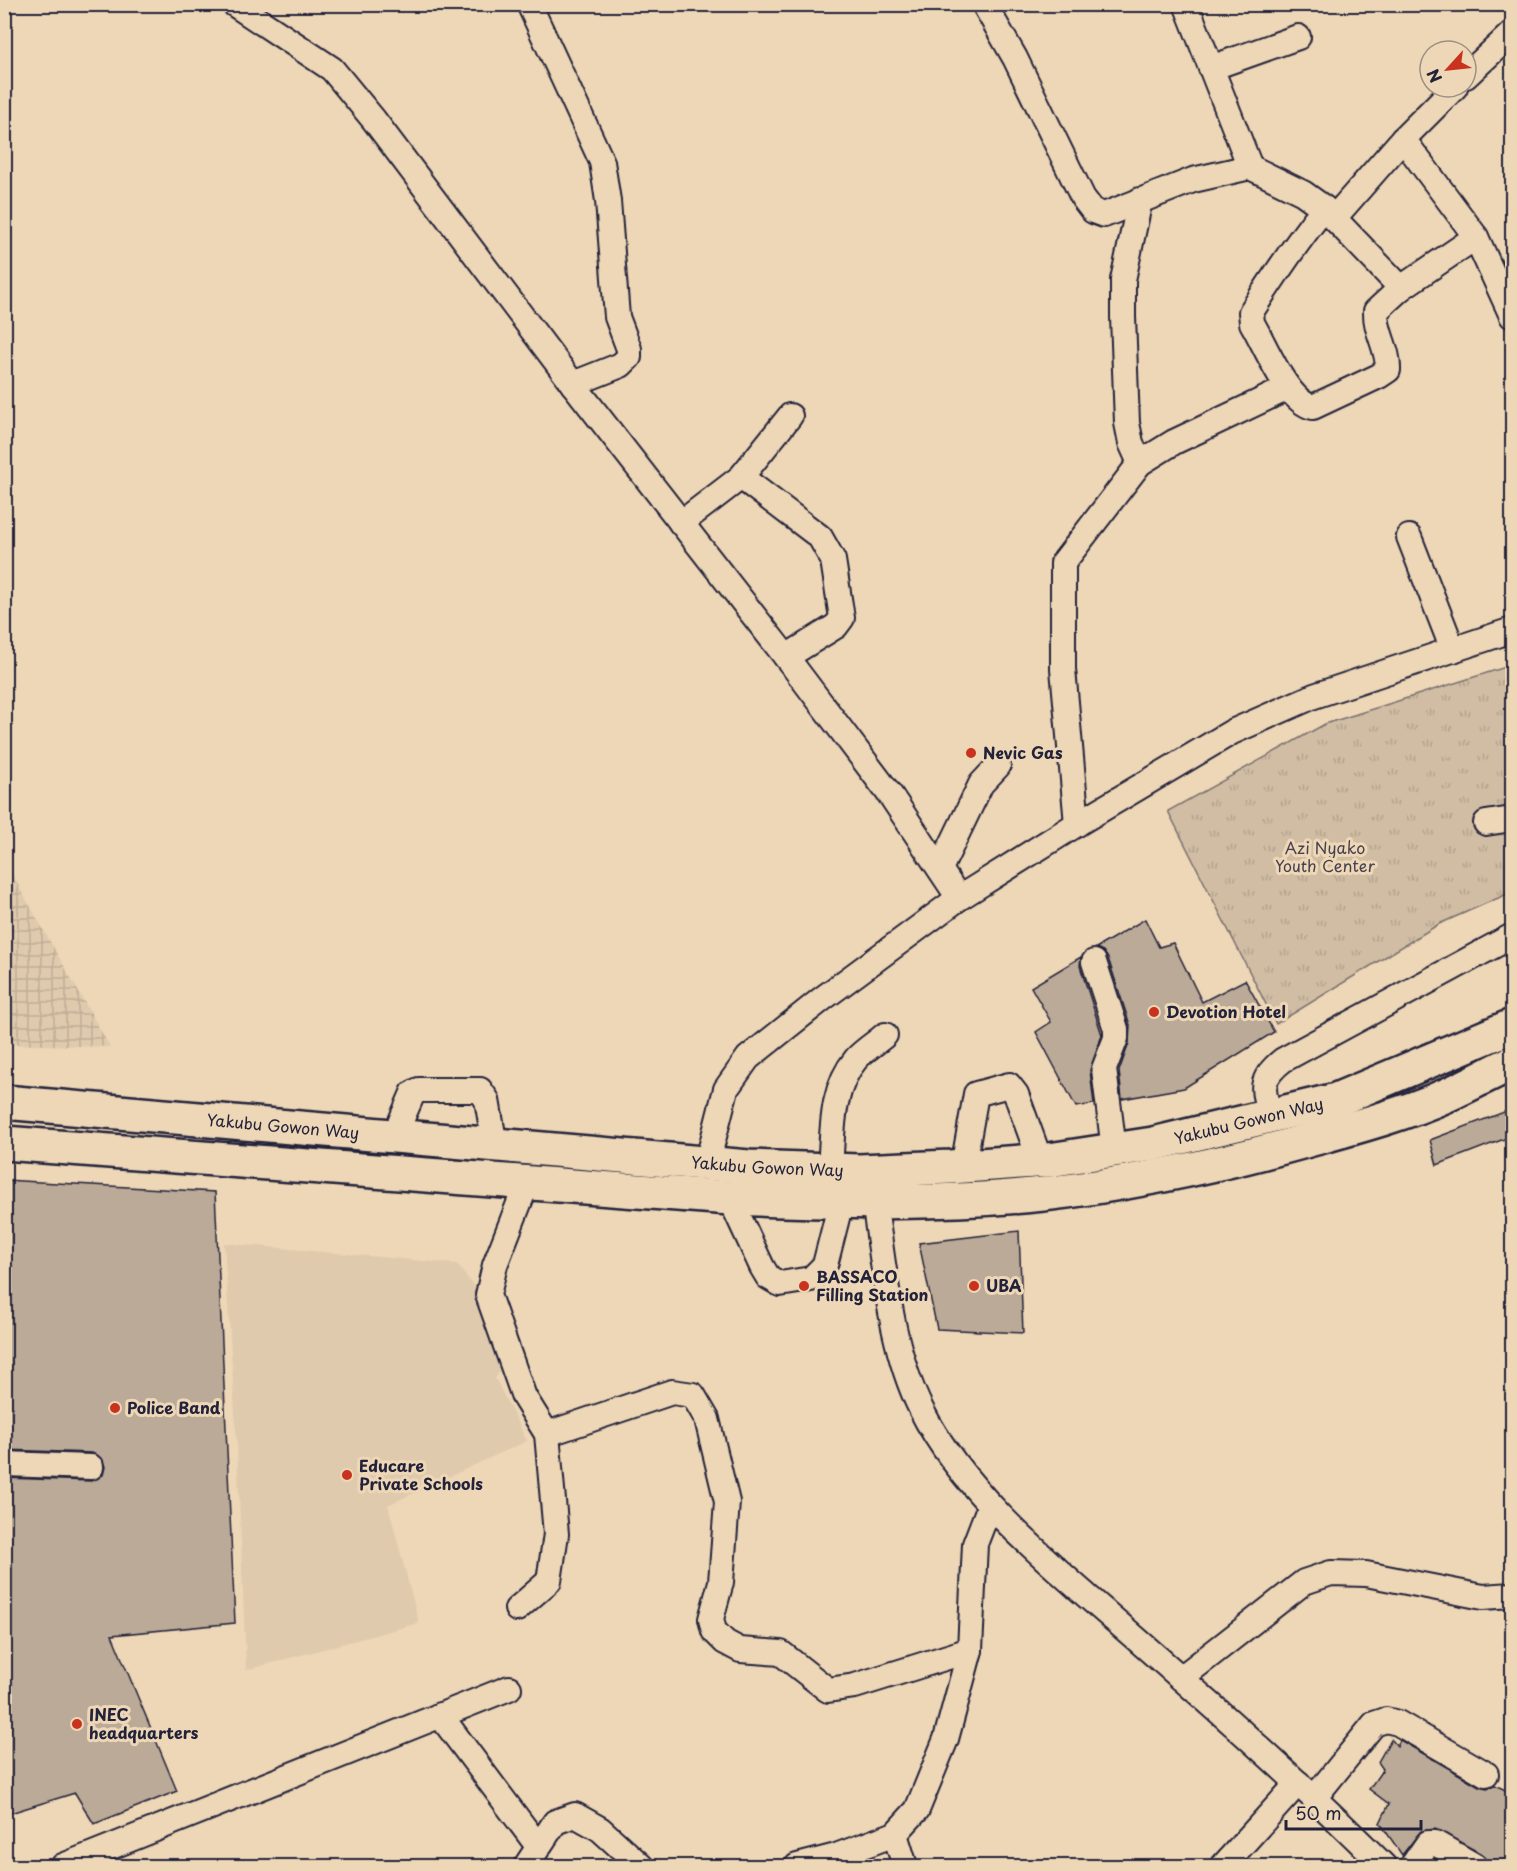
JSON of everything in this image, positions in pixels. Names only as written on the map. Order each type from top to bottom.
[{"type":"highway","name":"Yakubu Gowon Way","points":[[4,1102],[707,1164],[830,1170],[963,1167],[1040,1160],[1153,1144],[1336,1100],[1512,1026]]},
{"type":"highway","name":"Yakubu Gowon Way","points":[[4,1143],[730,1198],[874,1202],[1042,1194],[1147,1179],[1305,1141],[1446,1096],[1512,1063]]},
{"type":"highway","points":[[1286,1112],[1305,1141]]},
{"type":"street","points":[[529,4],[602,162],[608,201],[617,317],[629,349],[629,357],[621,365],[573,384]]},
{"type":"street","points":[[984,4],[1025,78],[1083,198],[1093,211],[1104,214],[1193,180],[1250,166],[1303,193],[1329,213],[1401,288]]},
{"type":"street","points":[[1186,4],[1250,166]]},
{"type":"street","points":[[242,6],[332,69],[374,120],[573,384],[786,657],[891,796],[959,898]]},
{"type":"street","points":[[1478,65],[1512,33]]},
{"type":"street","points":[[1210,68],[1298,37]]},
{"type":"street","points":[[1443,99],[1329,213],[1275,271],[1267,291],[1251,312],[1252,323],[1288,388],[1302,405],[1313,407],[1388,370],[1388,360],[1376,320],[1376,312],[1401,288],[1476,237]]},
{"type":"street","points":[[1403,139],[1476,237],[1512,316]]},
{"type":"street","points":[[1140,200],[1123,280],[1127,423],[1131,443],[1140,463]]},
{"type":"street","points":[[1077,824],[1063,669],[1063,563],[1140,463],[1174,442],[1288,388]]},
{"type":"street","points":[[681,523],[741,477],[790,416]]},
{"type":"street","points":[[741,477],[820,537],[833,560],[842,618],[836,626],[786,657]]},
{"type":"street","points":[[1409,537],[1453,650]]},
{"type":"street","points":[[707,1164],[726,1089],[748,1058],[822,999],[959,898],[1077,824],[1232,732],[1314,696],[1512,630]]},
{"type":"street","points":[[940,869],[981,784],[998,766]]},
{"type":"street","points":[[1486,823],[1512,819]]},
{"type":"street","points":[[1286,1112],[1264,1099],[1264,1084],[1268,1071],[1283,1060],[1512,936]]},
{"type":"street","points":[[1094,962],[1116,1029],[1116,1038],[1104,1069],[1114,1150]]},
{"type":"street","points":[[830,1170],[836,1098],[844,1077],[857,1059],[885,1035]]},
{"type":"street","points":[[963,1167],[976,1094],[1009,1085],[1016,1094],[1040,1160]]},
{"type":"street","points":[[394,1137],[413,1093],[419,1090],[480,1090],[487,1100],[495,1146]]},
{"type":"street","points":[[517,1609],[549,1581],[556,1534],[548,1434],[524,1397],[488,1295],[495,1265],[527,1183]]},
{"type":"street","points":[[730,1198],[762,1267],[768,1277],[780,1284],[811,1279],[825,1265],[842,1202]]},
{"type":"street","points":[[874,1202],[895,1330],[908,1380],[937,1438],[990,1505],[1048,1561],[1307,1790],[1384,1866]]},
{"type":"street","points":[[548,1434],[672,1392],[693,1395],[707,1419],[727,1502],[721,1582],[711,1619],[714,1631],[725,1642],[740,1650],[781,1653],[828,1690],[855,1686],[970,1650]]},
{"type":"street","points":[[4,1464],[91,1467]]},
{"type":"street","points":[[797,1866],[836,1856],[895,1834],[918,1810],[946,1739],[970,1650],[975,1544],[990,1505]]},
{"type":"street","points":[[1181,1678],[1304,1582],[1331,1573],[1366,1574],[1483,1597],[1512,1595]]},
{"type":"street","points":[[63,1866],[509,1688]]},
{"type":"street","points":[[440,1715],[532,1856],[555,1822],[575,1815],[600,1829],[641,1866]]},
{"type":"street","points":[[1223,1866],[1307,1790],[1374,1724],[1386,1720],[1398,1723],[1486,1774]]},
{"type":"street","points":[[895,1834],[905,1866]]},
{"type":"street","points":[[1412,1866],[1428,1843],[1435,1843],[1475,1866]]},
{"type":"shaded area","points":[[5,862],[110,1047],[5,1044]]},
{"type":"shaded area","name":"Educare Private Schools","points":[[224,1243],[457,1264],[475,1288],[500,1371],[495,1378],[527,1441],[388,1505],[419,1623],[246,1670],[237,1444]]},
{"type":"green space","name":"Azi Nyako Youth Center","points":[[1512,665],[1512,892],[1439,924],[1276,1024],[1168,811],[1325,724]]},
{"type":"building","name":"Devotion Hotel","points":[[1145,919],[1159,947],[1173,943],[1202,1002],[1245,980],[1274,1032],[1184,1088],[1122,1099],[1119,1071],[1129,1043],[1130,1025],[1108,958],[1103,951],[1096,948]]},
{"type":"building","points":[[1081,957],[1080,966],[1102,1035],[1090,1070],[1094,1104],[1076,1107],[1036,1032],[1051,1022],[1031,987]]},
{"type":"building","points":[[1512,1109],[1512,1136],[1437,1165],[1430,1140]]},
{"type":"building","name":"Police Band","points":[[4,1180],[215,1192],[235,1623],[112,1635],[177,1791],[94,1824],[75,1793],[4,1815],[4,1478],[91,1481],[103,1475],[105,1467],[103,1460],[92,1453],[4,1450]]},
{"type":"building","name":"UBA","points":[[1019,1231],[1023,1333],[937,1329],[919,1243]]},
{"type":"building","points":[[1391,1739],[1397,1746],[1400,1740],[1479,1786],[1487,1788],[1495,1785],[1512,1793],[1512,1866],[1489,1866],[1482,1854],[1435,1829],[1421,1831],[1402,1855],[1380,1823],[1389,1804],[1369,1789],[1383,1769],[1378,1762]]},
{"type":"place","name":"Nevic Gas","points":[[971,753]]},
{"type":"place","name":"Devotion Hotel","points":[[1154,1012]]},
{"type":"place","name":"BASSACO Filling Station","points":[[804,1286]]},
{"type":"place","name":"UBA","points":[[974,1286]]},
{"type":"place","name":"Police Band","points":[[115,1408]]},
{"type":"place","name":"Educare Private Schools","points":[[347,1475]]},
{"type":"place","name":"INEC headquarters","points":[[77,1724]]}]
